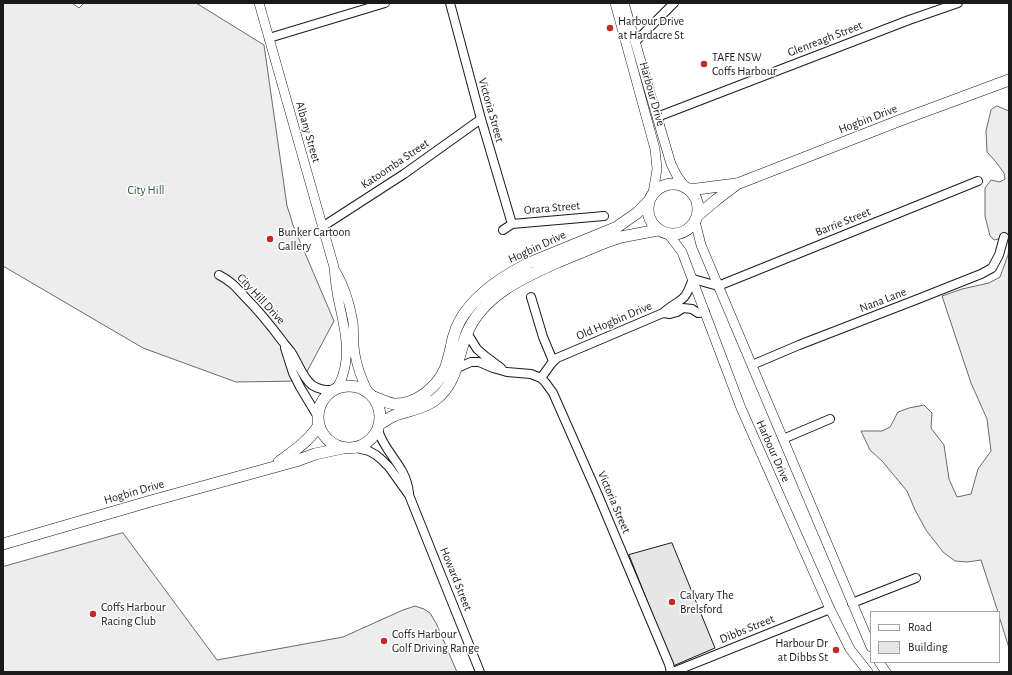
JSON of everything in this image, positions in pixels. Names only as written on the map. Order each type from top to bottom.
[{"type":"main road","name":"Hogbin Drive","points":[[696,218],[737,184],[901,120],[1009,80]]},
{"type":"main road","points":[[672,184],[687,188],[697,201],[698,208],[696,218],[691,227],[684,232],[669,235],[658,230],[648,217],[647,209],[651,197],[658,188],[664,185],[672,184]]},
{"type":"main road","name":"Hogbin Drive","points":[[687,188],[737,184]]},
{"type":"main road","name":"Hogbin Drive","points":[[371,395],[385,402],[395,404],[407,402],[426,393],[440,378],[445,369],[457,327],[463,316],[470,306],[484,292],[528,263],[617,227],[637,213],[651,197]]},
{"type":"main road","name":"Hogbin Drive","points":[[379,427],[396,415],[415,410],[435,400],[442,393],[449,384],[457,368],[467,333],[475,319],[483,308],[504,290],[530,274],[615,239],[633,234],[658,230]]},
{"type":"main road","points":[[344,386],[361,388],[371,395],[379,406],[381,415],[379,427],[373,438],[366,444],[356,448],[344,448],[335,445],[322,433],[318,421],[320,407],[325,397],[335,389],[344,386]]},
{"type":"main road","name":"Hogbin Drive","points":[[273,467],[293,453],[315,432],[318,421]]},
{"type":"main road","name":"Hogbin Drive","points":[[3,544],[296,461],[314,454],[344,448]]},
{"type":"street","name":"Albany Street","points":[[259,3],[334,267],[346,348],[344,373],[335,389]]},
{"type":"street","points":[[269,38],[385,3]]},
{"type":"street","name":"Victoria Street","points":[[450,3],[481,119],[512,224]]},
{"type":"street","name":"Harbour Drive","points":[[615,3],[654,149],[657,169],[651,197]]},
{"type":"street","name":"Harbour Drive","points":[[624,3],[671,164],[687,188]]},
{"type":"street","points":[[635,42],[674,3]]},
{"type":"street","name":"Glenreagh Street","points":[[657,117],[909,20],[958,3]]},
{"type":"street","name":"Katoomba Street","points":[[322,227],[404,174],[481,119]]},
{"type":"street","name":"Barrie Street","points":[[718,286],[978,181]]},
{"type":"street","name":"Orara Street","points":[[503,230],[512,224],[604,216]]},
{"type":"street","name":"Harbour Drive","points":[[696,218],[701,245],[870,645]]},
{"type":"street","name":"Harbour Drive","points":[[669,235],[682,252],[741,408],[830,609],[850,649],[868,672]]},
{"type":"street","name":"Nana Lane","points":[[752,365],[799,345],[981,274],[992,268],[999,256],[1004,237]]},
{"type":"street","name":"Albany Street","points":[[334,267],[343,284],[353,323],[355,353],[360,375],[371,395]]},
{"type":"street","name":"City Hill Drive","points":[[219,275],[234,285],[253,304],[290,351],[306,379],[312,385],[325,390],[335,389]]},
{"type":"street","points":[[664,313],[668,308],[684,298],[693,278],[718,286]]},
{"type":"street","points":[[531,297],[543,337],[553,361]]},
{"type":"street","name":"Old Hogbin Drive","points":[[541,378],[553,361],[557,358],[664,313],[670,314],[683,308],[692,308],[698,313],[705,312]]},
{"type":"street","points":[[467,333],[477,349],[507,372]]},
{"type":"street","name":"City Hill Drive","points":[[283,342],[293,373],[318,421]]},
{"type":"street","points":[[457,368],[471,362],[479,362],[507,372],[531,374],[541,378]]},
{"type":"street","name":"Victoria Street","points":[[541,378],[553,393],[598,495],[672,672]]},
{"type":"street","points":[[783,439],[830,419]]},
{"type":"street","name":"Howard Street","points":[[379,427],[380,437],[405,476],[408,484],[409,496]]},
{"type":"street","name":"Howard Street","points":[[356,448],[369,451],[390,467],[409,496],[480,672]]},
{"type":"street","points":[[852,603],[916,578]]},
{"type":"street","name":"Dibbs Street","points":[[672,672],[830,609]]},
{"type":"street","points":[[880,663],[886,672]]},
{"type":"shaded area","name":"City Hill","points":[[3,3],[72,3],[79,8],[84,3],[196,3],[264,45],[287,206],[293,225],[334,321],[302,381],[236,382],[143,348],[3,266]]},
{"type":"shaded area","points":[[997,106],[1009,111],[1009,243],[1007,237],[994,240],[990,236],[985,216],[985,188],[991,180],[1000,182],[1005,179],[1004,173],[987,152],[986,131],[991,110]]},
{"type":"shaded area","points":[[1009,244],[1009,648],[1000,619],[1000,611],[998,611],[981,560],[967,562],[955,561],[943,552],[926,530],[907,491],[882,461],[870,450],[861,431],[882,431],[890,427],[898,412],[924,405],[932,413],[931,428],[944,445],[949,479],[957,497],[971,494],[978,469],[991,451],[987,419],[971,383],[942,296],[962,289],[989,283],[1000,277],[1008,255]]},
{"type":"shaded area","name":"Coffs Harbour Racing Club","points":[[123,533],[217,660],[343,637],[415,606],[430,613],[436,623],[457,672],[3,672],[3,567]]},
{"type":"building","name":"Calvary The Brelsford","points":[[672,543],[715,648],[673,666],[629,555]]},
{"type":"place","name":"Harbour Drive at Hardacre St","points":[[610,28]]},
{"type":"place","name":"TAFE NSW Coffs Harbour","points":[[704,64]]},
{"type":"place","name":"Bunker Cartoon Gallery","points":[[270,239]]},
{"type":"place","name":"Calvary The Brelsford","points":[[672,602]]},
{"type":"place","name":"Coffs Harbour Racing Club","points":[[93,614]]},
{"type":"place","name":"Coffs Harbour Golf Driving Range","points":[[384,641]]},
{"type":"place","name":"Harbour Dr at Dibbs St","points":[[836,650]]}]
